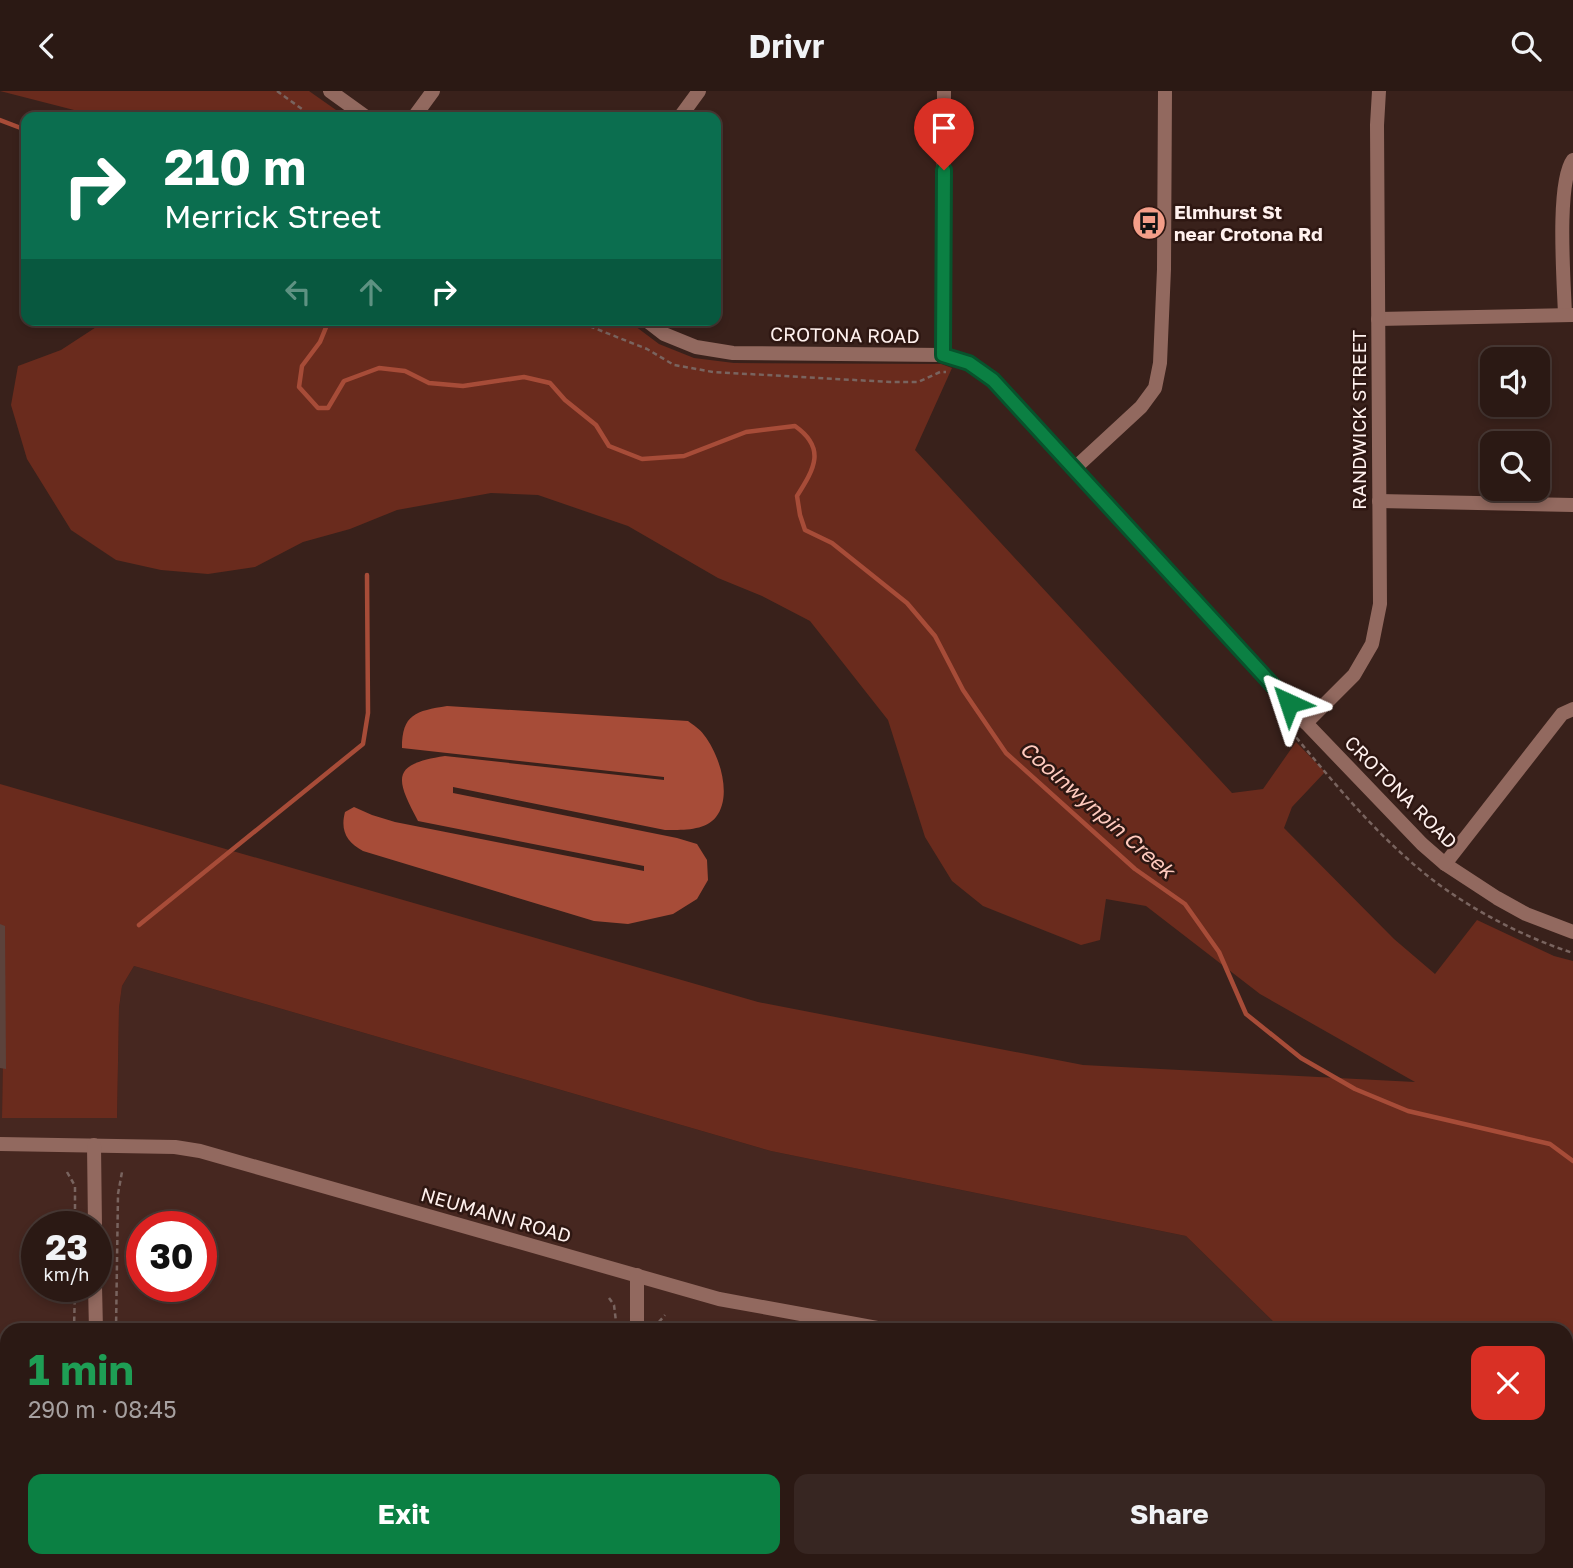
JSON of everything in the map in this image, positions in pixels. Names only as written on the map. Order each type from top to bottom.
[{"type":"street","points":[[330,91],[359,112]]},
{"type":"street","points":[[418,112],[433,91]]},
{"type":"street","points":[[684,112],[699,91]]},
{"type":"street","points":[[943,355],[944,91]]},
{"type":"street","points":[[1075,468],[1141,407],[1155,388],[1160,363],[1164,269],[1165,91]]},
{"type":"street","name":"RANDWICK STREET","points":[[1306,723],[1354,675],[1372,643],[1380,604],[1379,91]]},
{"type":"street","points":[[1378,319],[1569,315],[1563,192],[1568,167],[1573,160]]},
{"type":"street","name":"CROTONA ROAD","points":[[654,326],[664,334],[696,347],[733,353],[943,355],[969,363],[993,380],[1401,824],[1445,864],[1497,898],[1526,914],[1573,932]]},
{"type":"street","points":[[1379,501],[1573,505]]},
{"type":"street","points":[[1445,864],[1562,714],[1573,709]]},
{"type":"street","name":"NEUMANN ROAD","points":[[0,1144],[175,1147],[200,1151],[719,1299],[850,1323]]},
{"type":"street","points":[[94,1145],[95,1211]]},
{"type":"street","points":[[637,1275],[637,1323]]},
{"type":"street","points":[[95,1302],[96,1323]]},
{"type":"path","points":[[277,91],[306,112]]},
{"type":"path","points":[[589,326],[647,349],[674,365],[713,372],[918,382],[940,372],[949,372]]},
{"type":"path","points":[[1280,719],[1334,782],[1410,862],[1437,883],[1513,929],[1573,953]]},
{"type":"path","points":[[67,1172],[75,1186],[75,1211]]},
{"type":"path","points":[[116,1323],[117,1207],[122,1172]]},
{"type":"path","points":[[609,1298],[614,1305],[616,1323]]},
{"type":"path","points":[[74,1323],[75,1302]]},
{"type":"path","points":[[658,1323],[665,1315]]},
{"type":"shaded area","points":[[0,91],[309,91],[339,112],[77,112]]},
{"type":"shaded area","points":[[98,326],[635,326],[659,344],[694,358],[734,363],[941,364],[952,368],[915,450],[1232,793],[1263,789],[1296,742],[1325,772],[1292,807],[1284,828],[1394,939],[1435,974],[1477,920],[1554,956],[1573,961],[1573,1323],[1275,1323],[1186,1236],[771,1151],[134,966],[122,986],[119,1008],[117,1118],[2,1118],[5,931],[0,929],[0,784],[758,1002],[1083,1065],[1415,1082],[1260,994],[1146,906],[1106,899],[1100,940],[1081,945],[983,906],[952,881],[925,837],[888,720],[810,621],[762,596],[718,578],[628,526],[538,495],[491,493],[397,510],[350,529],[303,542],[255,567],[208,574],[161,570],[116,560],[71,530],[27,459],[11,405],[18,366],[61,350]]},
{"type":"shaded area","points":[[447,706],[688,721],[696,727],[715,753],[724,786],[721,808],[716,817],[700,827],[665,830],[453,787],[453,793],[697,844],[707,860],[708,880],[697,899],[673,914],[628,924],[594,921],[357,848],[349,840],[343,825],[345,812],[354,807],[395,822],[644,871],[644,866],[418,821],[405,794],[403,775],[415,763],[445,756],[664,780],[664,777],[402,748],[405,728],[413,716]]},
{"type":"shaded area","points":[[0,929],[5,930],[2,1118],[117,1118],[119,1008],[122,986],[134,966],[771,1151],[1186,1236],[1275,1323],[0,1323]]},
{"type":"building","points":[[0,924],[5,926],[6,1069],[0,1068]]},
{"type":"waterway","name":"Coolnwynpin Creek","points":[[0,120],[21,128]]},
{"type":"waterway","name":"Coolnwynpin Creek","points":[[327,326],[320,342],[302,366],[299,387],[318,408],[328,408],[344,381],[379,368],[405,371],[429,383],[463,386],[524,377],[550,383],[565,400],[596,425],[609,446],[642,459],[684,456],[746,432],[795,426],[805,434],[814,450],[809,476],[797,496],[805,530],[832,543],[907,603],[935,636],[963,690],[1006,753],[1135,869],[1185,904],[1219,952],[1246,1014],[1301,1058],[1355,1089],[1408,1111],[1550,1144],[1573,1161]]},
{"type":"waterway","points":[[139,925],[363,744],[368,713],[367,575]]},
{"type":"place","name":"Elmhurst St near Crotona Rd","points":[[1149,223]]},
{"type":"route","points":[[944,170],[943,355],[969,363],[993,380],[1289,703]]}]
